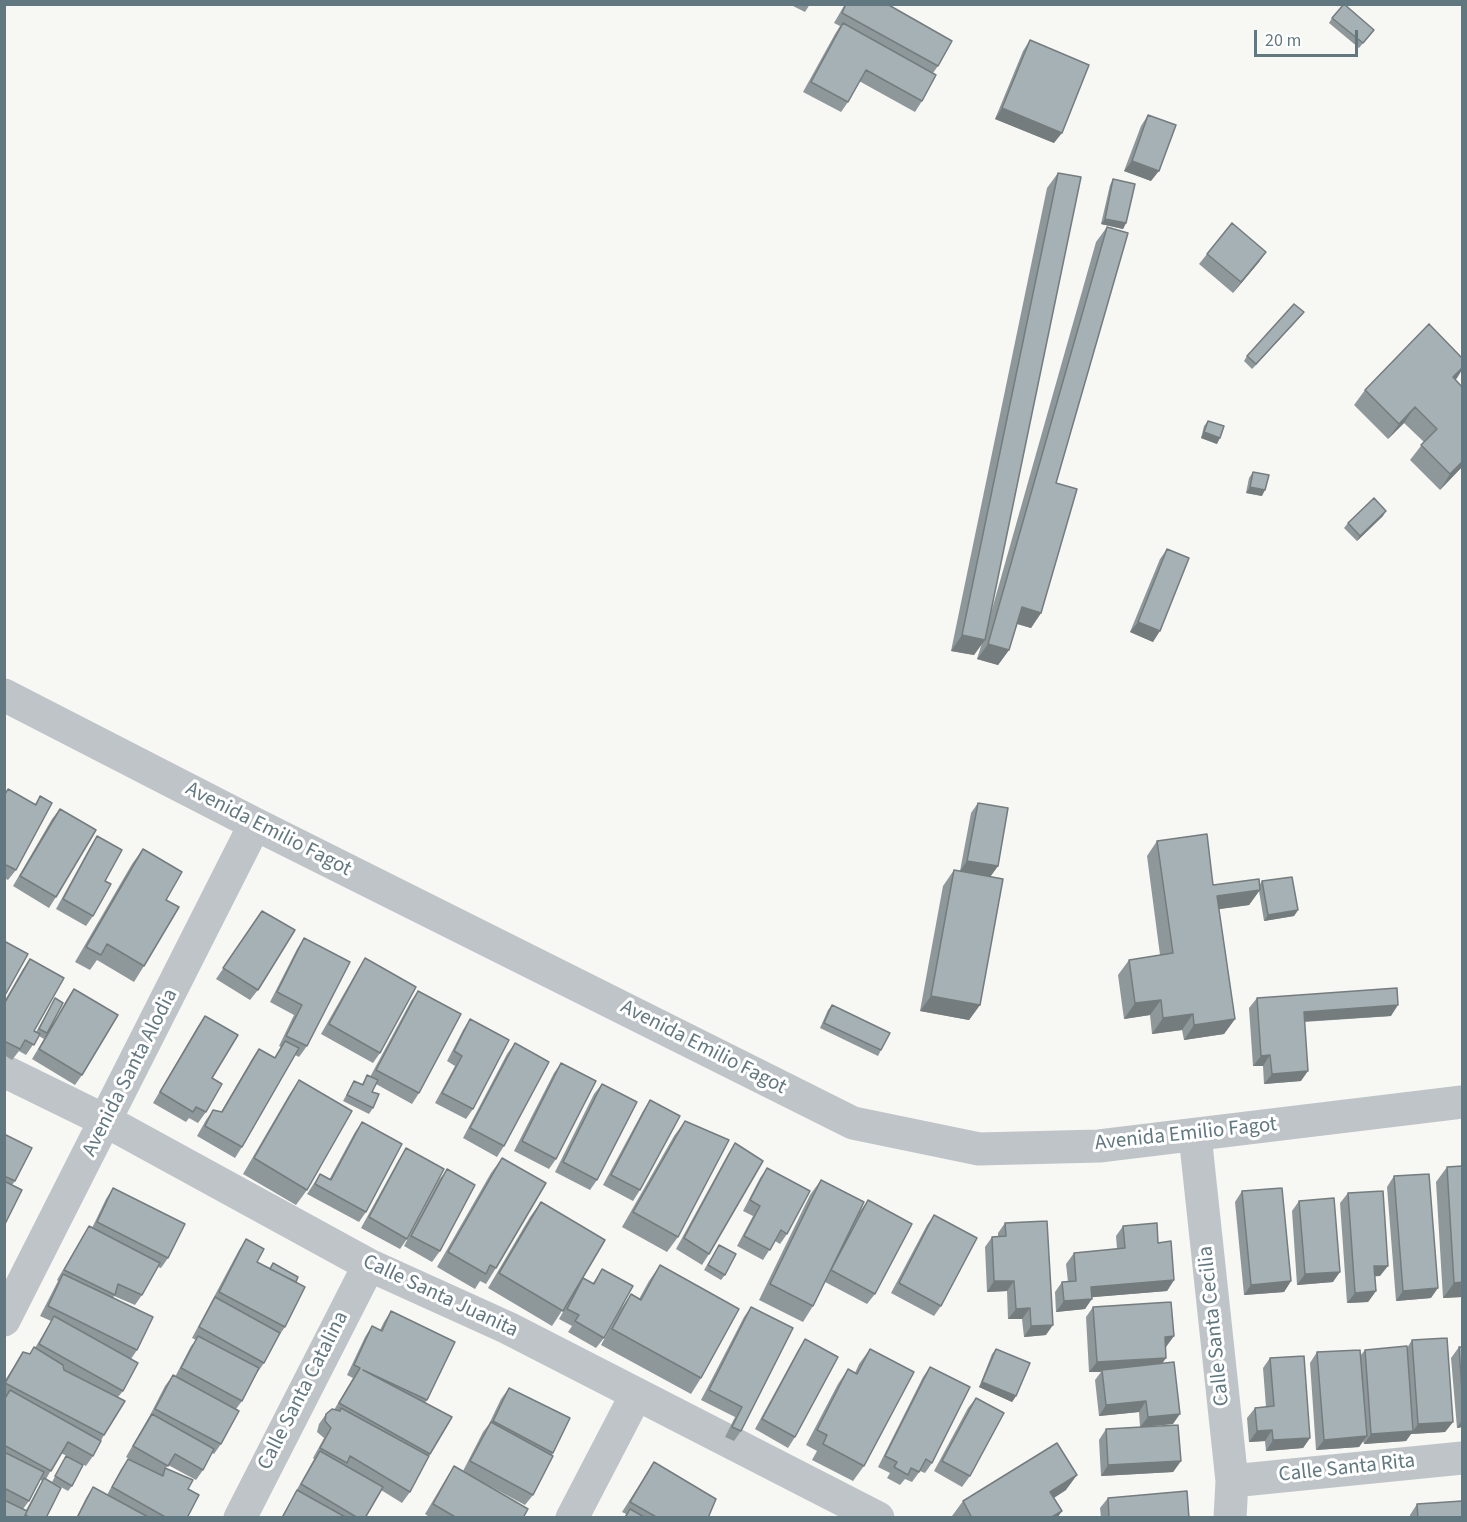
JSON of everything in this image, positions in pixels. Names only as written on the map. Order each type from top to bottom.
[{"type":"street","name":"Avenida Emilio Fagot","points":[[4,694],[255,824],[853,1123],[979,1149],[1099,1146],[1462,1102]]},
{"type":"street","name":"Avenida Santa Alodia","points":[[4,1320],[255,824]]},
{"type":"street","name":"Calle Santa Juanita","points":[[4,1071],[106,1121],[369,1265],[508,1328],[878,1518]]},
{"type":"street","name":"Calle Santa Cecilia","points":[[1195,1135],[1232,1481],[1230,1518]]},
{"type":"street","name":"Calle Santa Catalina","points":[[240,1518],[369,1265]]},
{"type":"street","points":[[572,1518],[636,1395]]},
{"type":"street","name":"Calle Santa Rita","points":[[1232,1481],[1462,1458]]},
{"type":"building","points":[[846,4],[887,4],[952,41],[938,66],[842,13]]},
{"type":"building","points":[[1344,4],[1374,30],[1363,43],[1332,18]]},
{"type":"building","points":[[843,23],[936,75],[922,101],[866,70],[848,102],[811,82]]},
{"type":"building","points":[[1030,40],[1089,65],[1062,133],[1002,108]]},
{"type":"building","points":[[1148,115],[1176,125],[1159,171],[1132,161]]},
{"type":"building","points":[[1058,173],[1081,177],[985,640],[962,635]]},
{"type":"building","points":[[1113,179],[1135,184],[1126,223],[1105,219]]},
{"type":"building","points":[[1232,223],[1266,252],[1241,282],[1207,254]]},
{"type":"building","points":[[1107,227],[1128,233],[1056,483],[1077,489],[1041,613],[1022,607],[1009,650],[988,644]]},
{"type":"building","points":[[1294,304],[1304,312],[1256,364],[1247,356]]},
{"type":"building","points":[[1429,324],[1462,358],[1462,368],[1453,377],[1462,387],[1462,462],[1450,474],[1421,445],[1437,429],[1415,407],[1399,424],[1365,390]]},
{"type":"building","points":[[1208,421],[1224,426],[1220,438],[1204,432]]},
{"type":"building","points":[[1253,472],[1269,475],[1265,490],[1250,487]]},
{"type":"building","points":[[1374,498],[1386,511],[1360,536],[1348,523]]},
{"type":"building","points":[[1167,549],[1189,558],[1160,631],[1138,622]]},
{"type":"building","points":[[8,789],[36,805],[40,796],[52,803],[16,870],[4,864],[4,796]]},
{"type":"building","points":[[978,803],[1008,808],[998,866],[967,861]]},
{"type":"building","points":[[60,809],[96,830],[56,897],[20,876]]},
{"type":"building","points":[[1207,834],[1213,885],[1259,879],[1260,890],[1217,896],[1235,1019],[1194,1025],[1193,1014],[1163,1018],[1161,1000],[1135,1003],[1129,960],[1173,953],[1157,841]]},
{"type":"building","points":[[97,836],[122,850],[105,881],[111,884],[93,916],[63,899]]},
{"type":"building","points":[[143,849],[182,872],[166,900],[179,907],[144,966],[107,944],[101,955],[86,947]]},
{"type":"building","points":[[954,870],[1003,879],[980,1005],[931,996]]},
{"type":"building","points":[[1292,877],[1298,910],[1268,915],[1262,881]]},
{"type":"building","points":[[262,911],[295,930],[258,990],[223,968]]},
{"type":"building","points":[[304,938],[350,962],[307,1046],[286,1036],[302,1005],[277,992]]},
{"type":"building","points":[[4,941],[28,954],[4,997]]},
{"type":"building","points":[[365,958],[416,987],[380,1053],[329,1024]]},
{"type":"building","points":[[30,959],[64,978],[34,1031],[40,1034],[34,1045],[25,1040],[20,1049],[4,1041],[4,1004]]},
{"type":"building","points":[[1397,988],[1398,1005],[1304,1012],[1308,1071],[1272,1074],[1270,1055],[1261,1056],[1257,998]]},
{"type":"building","points":[[74,989],[118,1015],[82,1075],[39,1049]]},
{"type":"building","points":[[418,991],[461,1014],[419,1093],[376,1070]]},
{"type":"building","points":[[55,998],[63,1003],[47,1033],[39,1029]]},
{"type":"building","points":[[832,1005],[890,1033],[881,1050],[824,1023]]},
{"type":"building","points":[[205,1016],[238,1035],[212,1078],[222,1084],[206,1112],[196,1107],[193,1112],[160,1092]]},
{"type":"building","points":[[470,1019],[509,1040],[473,1109],[442,1093],[462,1056],[454,1051]]},
{"type":"building","points":[[285,1041],[299,1048],[242,1147],[205,1126],[213,1110],[222,1112],[259,1049],[275,1058]]},
{"type":"building","points":[[515,1043],[549,1062],[504,1146],[470,1128]]},
{"type":"building","points":[[561,1063],[596,1081],[556,1159],[522,1141]]},
{"type":"building","points":[[367,1075],[378,1080],[372,1092],[379,1094],[373,1108],[347,1095],[354,1081],[363,1085]]},
{"type":"building","points":[[299,1080],[352,1111],[307,1190],[254,1158]]},
{"type":"building","points":[[602,1084],[637,1102],[597,1180],[563,1162]]},
{"type":"building","points":[[650,1100],[680,1116],[640,1190],[611,1175]]},
{"type":"building","points":[[685,1121],[729,1140],[678,1237],[633,1212]]},
{"type":"building","points":[[362,1122],[402,1144],[366,1212],[315,1184],[320,1174],[331,1180]]},
{"type":"building","points":[[4,1134],[32,1148],[15,1181],[4,1176]]},
{"type":"building","points":[[735,1143],[763,1161],[709,1254],[684,1238]]},
{"type":"building","points":[[406,1148],[444,1169],[407,1239],[369,1217]]},
{"type":"building","points":[[502,1158],[546,1183],[496,1268],[490,1265],[486,1274],[448,1252]]},
{"type":"building","points":[[1462,1166],[1462,1282],[1454,1283],[1447,1167]]},
{"type":"building","points":[[767,1168],[810,1191],[787,1234],[781,1230],[770,1250],[744,1236],[760,1206],[750,1200]]},
{"type":"building","points":[[447,1169],[475,1185],[440,1251],[411,1236]]},
{"type":"building","points":[[1429,1174],[1438,1288],[1403,1291],[1394,1176]]},
{"type":"building","points":[[821,1180],[864,1202],[813,1306],[770,1284]]},
{"type":"building","points":[[4,1181],[22,1190],[4,1226]]},
{"type":"building","points":[[113,1188],[185,1224],[168,1258],[97,1222]]},
{"type":"building","points":[[1282,1188],[1291,1281],[1251,1285],[1242,1191]]},
{"type":"building","points":[[1383,1191],[1388,1266],[1374,1266],[1376,1291],[1355,1293],[1348,1193]]},
{"type":"building","points":[[1334,1198],[1340,1272],[1305,1274],[1299,1201]]},
{"type":"building","points":[[868,1200],[912,1224],[875,1294],[831,1270]]},
{"type":"building","points":[[541,1202],[605,1240],[563,1311],[499,1273]]},
{"type":"building","points":[[934,1215],[977,1238],[941,1306],[899,1283]]},
{"type":"building","points":[[1047,1221],[1053,1325],[1031,1326],[1030,1308],[1016,1309],[1014,1281],[994,1281],[992,1237],[1006,1236],[1005,1223]]},
{"type":"building","points":[[1157,1223],[1158,1243],[1171,1241],[1174,1280],[1091,1287],[1092,1299],[1064,1301],[1062,1282],[1076,1281],[1074,1253],[1125,1248],[1123,1226]]},
{"type":"building","points":[[89,1226],[160,1263],[142,1295],[118,1284],[115,1295],[64,1270]]},
{"type":"building","points":[[246,1239],[264,1249],[257,1262],[305,1287],[285,1327],[219,1292]]},
{"type":"building","points":[[719,1245],[736,1254],[725,1275],[708,1265]]},
{"type":"building","points":[[273,1263],[298,1277],[296,1282],[270,1269]]},
{"type":"building","points":[[660,1265],[739,1309],[701,1378],[612,1329],[631,1294],[641,1300]]},
{"type":"building","points":[[602,1269],[633,1286],[604,1338],[575,1321],[579,1315],[567,1309],[583,1278],[594,1284]]},
{"type":"building","points":[[63,1274],[153,1317],[137,1350],[48,1306]]},
{"type":"building","points":[[215,1297],[280,1333],[264,1363],[199,1327]]},
{"type":"building","points":[[1171,1302],[1174,1336],[1165,1337],[1166,1358],[1097,1362],[1093,1307]]},
{"type":"building","points":[[751,1307],[793,1328],[741,1431],[732,1427],[742,1407],[709,1390]]},
{"type":"building","points":[[391,1311],[455,1342],[427,1400],[363,1370],[452,1417],[430,1454],[339,1403],[360,1368],[354,1365],[372,1326],[382,1331]]},
{"type":"building","points":[[54,1316],[138,1363],[123,1391],[39,1344]]},
{"type":"building","points":[[198,1336],[259,1368],[242,1401],[181,1368]]},
{"type":"building","points":[[1447,1338],[1453,1422],[1418,1424],[1412,1340]]},
{"type":"building","points":[[805,1339],[838,1357],[795,1437],[762,1419]]},
{"type":"building","points":[[1407,1346],[1413,1431],[1371,1434],[1365,1350]]},
{"type":"building","points":[[34,1347],[63,1365],[64,1370],[125,1401],[104,1435],[5,1383],[23,1352],[30,1354]]},
{"type":"building","points":[[1459,1347],[1462,1347],[1462,1392]]},
{"type":"building","points":[[870,1349],[914,1372],[864,1466],[823,1444],[827,1435],[817,1430],[848,1369],[857,1374]]},
{"type":"building","points":[[996,1349],[1030,1363],[1016,1396],[982,1382]]},
{"type":"building","points":[[1360,1350],[1367,1436],[1324,1440],[1317,1352]]},
{"type":"building","points":[[1304,1356],[1310,1438],[1273,1440],[1272,1430],[1257,1431],[1255,1408],[1274,1406],[1270,1358]]},
{"type":"building","points":[[1174,1362],[1180,1414],[1148,1417],[1146,1401],[1106,1405],[1102,1370]]},
{"type":"building","points":[[930,1367],[970,1387],[932,1463],[926,1459],[919,1472],[911,1468],[908,1475],[894,1467],[897,1462],[885,1456]]},
{"type":"building","points":[[173,1375],[239,1411],[221,1444],[155,1409]]},
{"type":"building","points":[[509,1388],[570,1418],[553,1453],[493,1421]]},
{"type":"building","points":[[10,1390],[101,1441],[93,1456],[68,1442],[51,1471],[4,1445],[4,1400]]},
{"type":"building","points":[[976,1398],[1004,1413],[970,1476],[942,1461]]},
{"type":"building","points":[[341,1408],[429,1456],[410,1492],[350,1456],[347,1463],[320,1448],[331,1428],[325,1421],[326,1414],[332,1409],[340,1411]]},
{"type":"building","points":[[152,1414],[214,1449],[203,1470],[175,1454],[168,1466],[133,1446]]},
{"type":"building","points":[[491,1422],[553,1456],[533,1495],[470,1461]]},
{"type":"building","points":[[1178,1425],[1181,1461],[1108,1465],[1106,1429]]},
{"type":"building","points":[[1057,1443],[1077,1475],[1050,1492],[1062,1511],[1050,1518],[972,1518],[963,1501]]},
{"type":"building","points":[[320,1451],[383,1487],[365,1518],[358,1518],[301,1484]]},
{"type":"building","points":[[4,1452],[44,1472],[29,1501],[4,1488]]},
{"type":"building","points":[[66,1456],[83,1465],[72,1486],[55,1476]]},
{"type":"building","points":[[128,1459],[163,1476],[165,1468],[193,1480],[188,1489],[199,1495],[187,1518],[167,1518],[112,1487]]},
{"type":"building","points":[[654,1462],[716,1499],[708,1518],[658,1518],[630,1502]]},
{"type":"building","points":[[454,1466],[528,1509],[523,1518],[457,1518],[433,1504]]},
{"type":"building","points":[[44,1478],[61,1488],[46,1518],[31,1518],[25,1515]]},
{"type":"building","points":[[93,1487],[150,1518],[77,1518]]},
{"type":"building","points":[[297,1490],[347,1518],[282,1518]]},
{"type":"building","points":[[1187,1491],[1189,1518],[1109,1518],[1108,1498]]},
{"type":"building","points":[[4,1500],[27,1511],[24,1518],[4,1518]]},
{"type":"building","points":[[1462,1501],[1462,1518],[1418,1518],[1417,1504]]},
{"type":"building","points":[[630,1509],[646,1518],[625,1518]]}]
